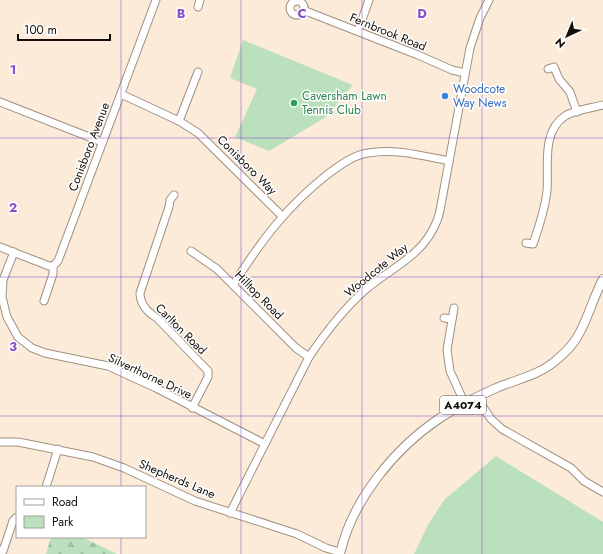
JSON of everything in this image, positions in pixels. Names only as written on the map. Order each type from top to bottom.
[{"type":"main road","name":"A4074","points":[[340,553],[355,514],[369,490],[404,447],[441,417],[494,389],[539,372],[554,362],[570,347],[580,333],[595,294],[603,279]]},
{"type":"street","name":"Conisboro Avenue","points":[[44,301],[53,274],[53,266],[58,262],[156,0]]},
{"type":"street","points":[[358,31],[369,0]]},
{"type":"street","name":"Woodcote Way","points":[[230,513],[309,357],[324,334],[348,307],[366,290],[410,258],[427,240],[436,222],[441,205],[470,48],[488,0]]},
{"type":"street","name":"Fernbrook Road","points":[[303,10],[452,70],[465,73]]},
{"type":"street","points":[[554,67],[559,79],[570,92],[577,112]]},
{"type":"street","points":[[179,121],[198,72]]},
{"type":"street","name":"Conisboro Way","points":[[121,94],[179,121],[195,131],[282,216]]},
{"type":"street","points":[[0,102],[102,142]]},
{"type":"street","points":[[533,245],[542,219],[547,191],[548,147],[550,136],[557,124],[565,116],[603,105]]},
{"type":"street","points":[[233,285],[256,249],[282,216],[309,189],[344,162],[367,153],[396,152],[449,161]]},
{"type":"street","name":"Carlton Road","points":[[174,195],[170,200],[140,293],[140,299],[147,311],[156,318],[208,371],[208,377],[192,408]]},
{"type":"street","points":[[0,247],[49,266],[53,266]]},
{"type":"street","name":"Hilltop Road","points":[[191,251],[217,269],[296,348],[309,357]]},
{"type":"street","name":"Silverthorne Drive","points":[[14,252],[3,280],[2,297],[6,317],[18,337],[32,348],[45,353],[108,366],[156,388],[192,408],[265,444]]},
{"type":"street","points":[[454,308],[447,350],[450,371],[465,404]]},
{"type":"street","points":[[444,318],[452,319]]},
{"type":"street","points":[[477,398],[491,419],[502,429],[571,468],[584,480],[603,492]]},
{"type":"street","name":"Shepherds Lane","points":[[0,442],[18,442],[93,456],[124,468],[195,501],[297,534],[340,553]]},
{"type":"street","points":[[46,486],[58,449]]},
{"type":"street","points":[[2,552],[16,518]]},
{"type":"green space","name":"Caversham Lawn Tennis Club","points":[[243,40],[353,85],[326,117],[269,151],[235,137],[257,89],[230,78]]},
{"type":"green space","points":[[496,456],[603,522],[603,554],[414,554],[428,525],[444,500]]},
{"type":"green space","points":[[51,538],[84,538],[117,554],[46,554]]},
{"type":"place","name":"Woodcote Way News","points":[[445,96]]},
{"type":"place","name":"Caversham Lawn Tennis Club","points":[[294,103]]}]
